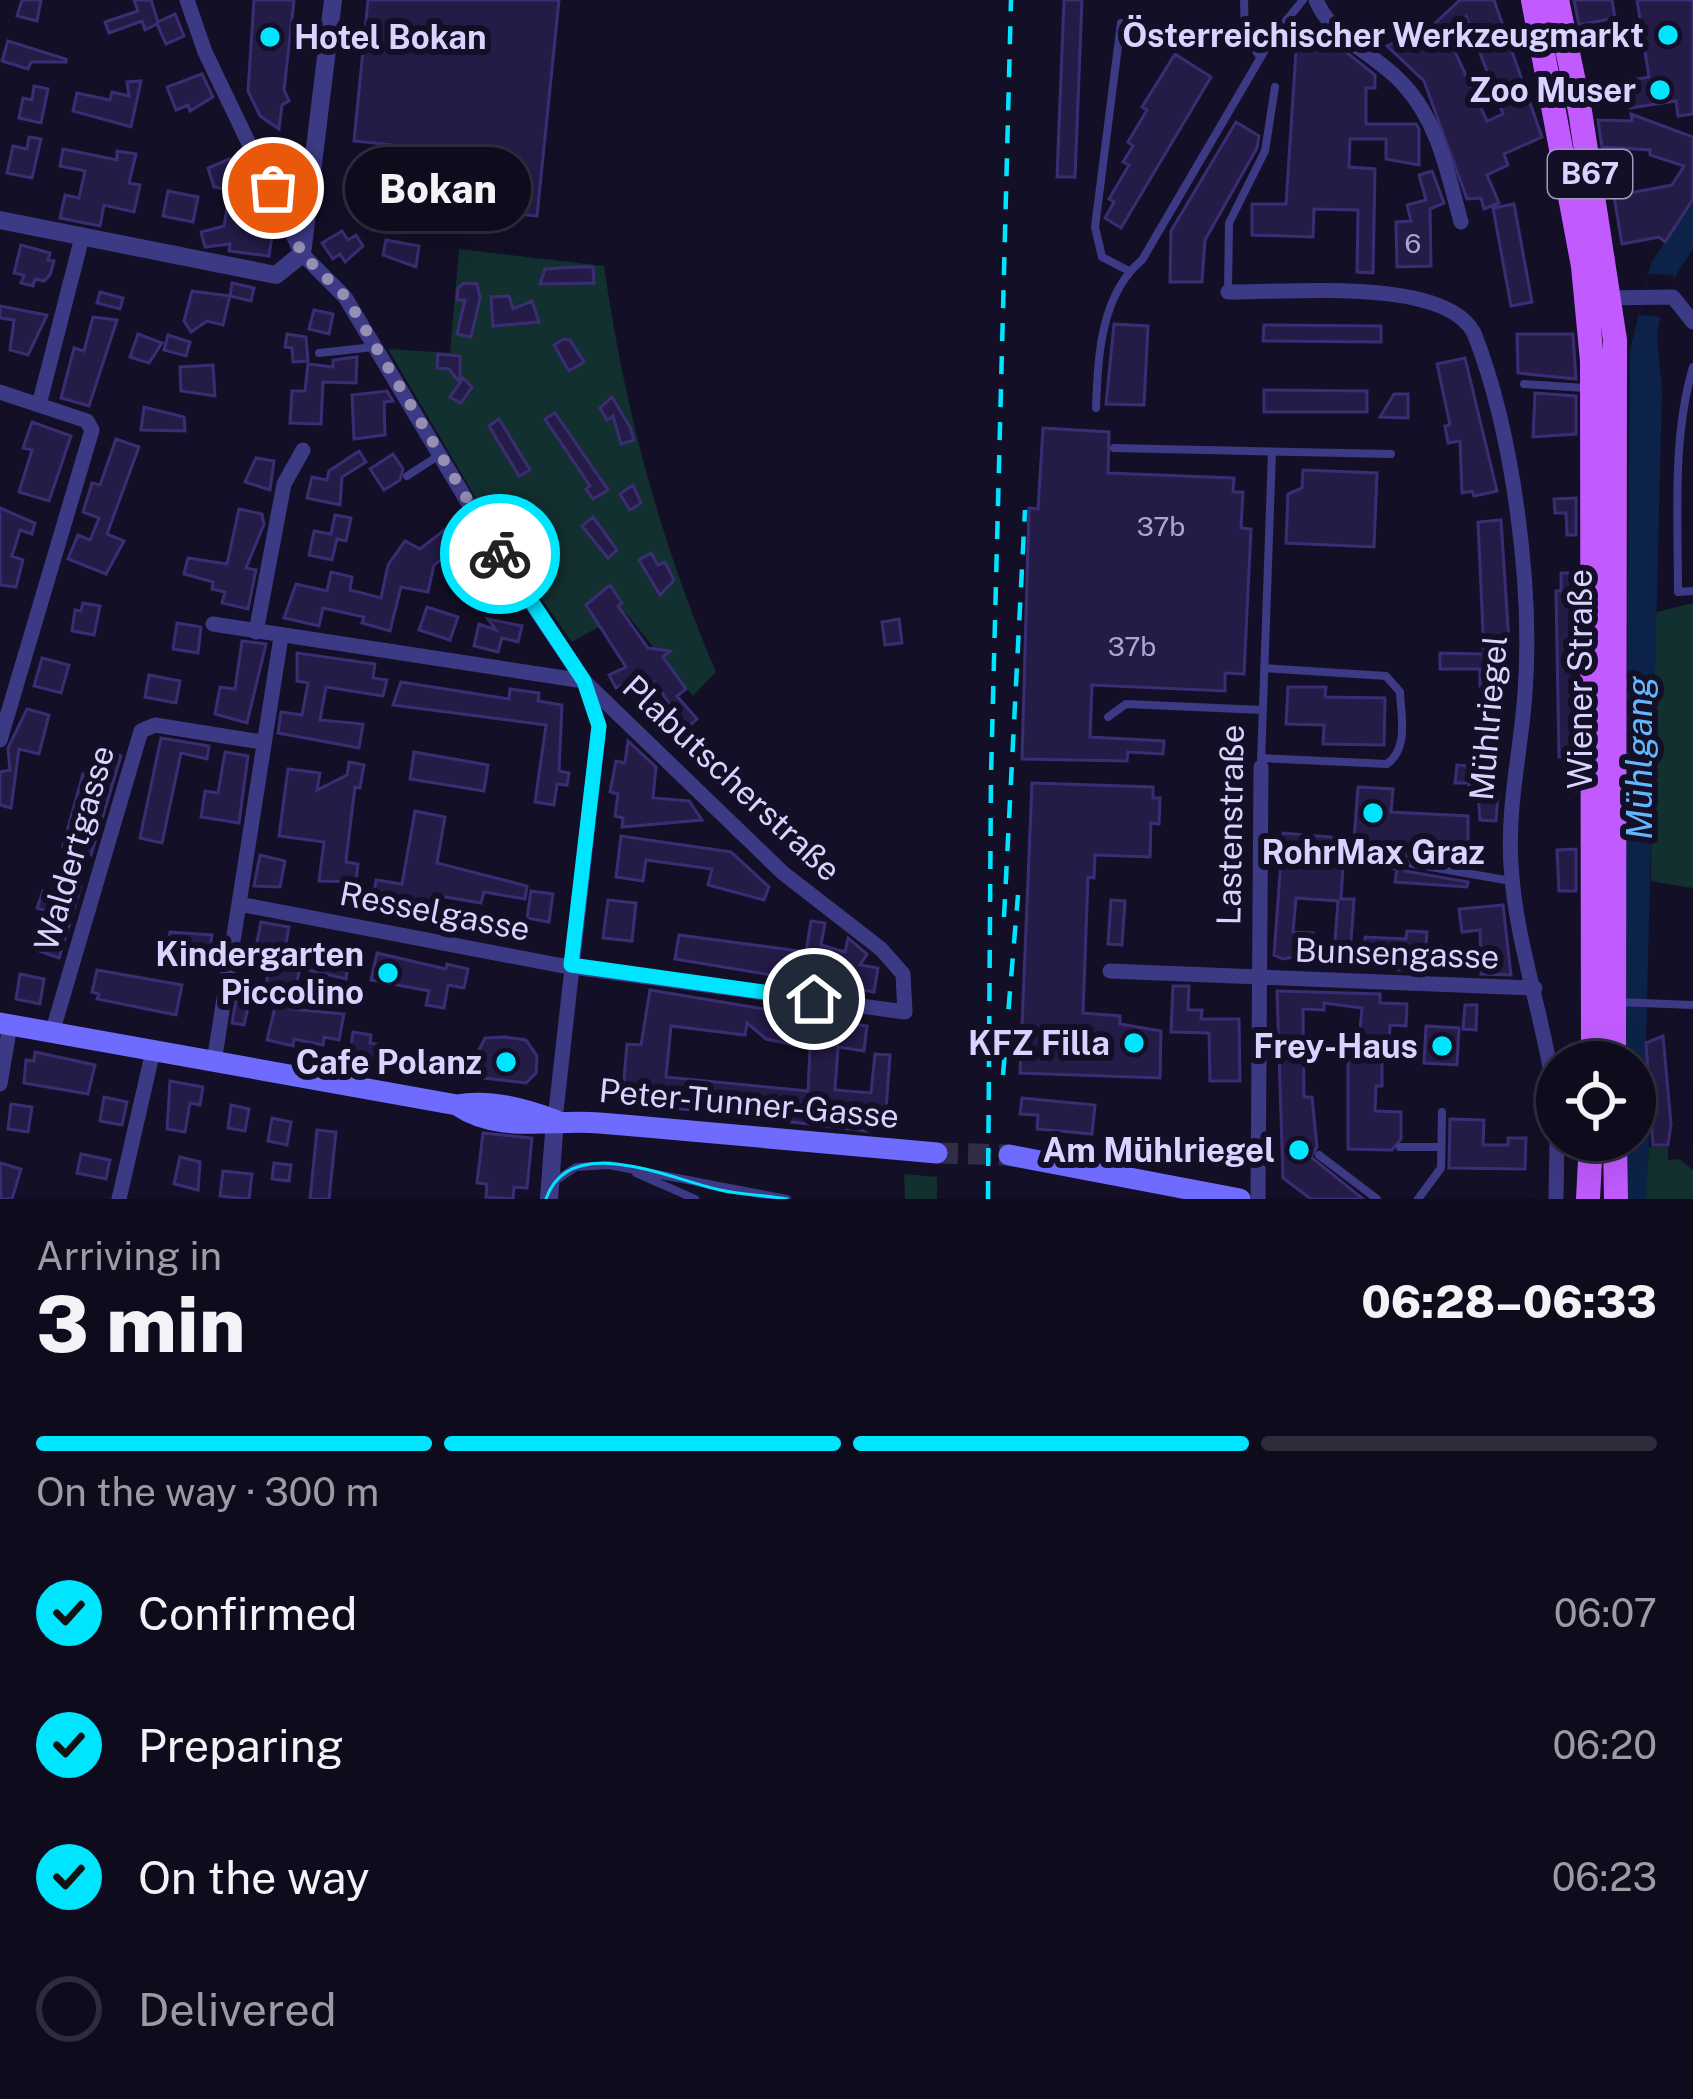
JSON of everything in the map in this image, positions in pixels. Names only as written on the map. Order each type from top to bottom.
[{"type":"main road","name":"Wiener Straße","points":[[1533,0],[1608,298],[1592,388],[1593,1041]]},
{"type":"main road","name":"Wiener Straße","points":[[1557,0],[1615,340],[1620,1002],[1616,1041]]},
{"type":"main road","name":"Peter-Tunner-Gasse","points":[[5,1024],[457,1106],[474,1117],[527,1125],[555,1120],[937,1153]]},
{"type":"main road","points":[[1009,1155],[1240,1199]]},
{"type":"main road","points":[[1588,1199],[1590,1161]]},
{"type":"main road","points":[[1615,1161],[1616,1199]]},
{"type":"street","points":[[187,0],[205,52],[302,254]]},
{"type":"street","points":[[0,220],[276,275],[302,254],[334,0]]},
{"type":"street","points":[[1316,0],[1335,30],[1400,80],[1419,104],[1441,150],[1461,222]]},
{"type":"street","points":[[39,405],[82,237]]},
{"type":"street","name":"Plabutscherstraße","points":[[302,254],[346,297],[484,529],[584,681],[782,873],[881,950],[903,974],[905,1012]]},
{"type":"street","name":"Mühlriegel","points":[[1228,292],[1364,293],[1431,300],[1467,319],[1483,356],[1522,555],[1526,694],[1510,800],[1512,881],[1546,1041]]},
{"type":"street","points":[[1608,298],[1670,298],[1693,322]]},
{"type":"street","points":[[0,392],[87,421],[92,430],[0,740]]},
{"type":"street","points":[[256,632],[284,484],[303,450]]},
{"type":"street","points":[[214,624],[584,681],[599,726],[550,1193]]},
{"type":"street","points":[[214,1062],[280,637]]},
{"type":"street","name":"Waldertgasse","points":[[52,1033],[139,734],[155,725],[262,742]]},
{"type":"street","name":"Lastenstraße","points":[[1258,1199],[1261,763]]},
{"type":"street","name":"Resselgasse","points":[[239,904],[571,965],[905,1012]]},
{"type":"street","name":"Bunsengasse","points":[[1110,971],[1534,988]]},
{"type":"street","points":[[0,1084],[5,1024]]},
{"type":"street","points":[[119,1199],[154,1051]]},
{"type":"street","points":[[1556,1199],[1557,1161]]},
{"type":"lane","points":[[1244,0],[1246,35],[1261,57]]},
{"type":"lane","points":[[1096,408],[1103,328],[1129,271],[1142,260],[1261,57],[1303,0]]},
{"type":"lane","points":[[1121,23],[1095,226],[1102,257],[1129,271]]},
{"type":"lane","points":[[1228,292],[1229,223],[1265,151],[1275,87]]},
{"type":"lane","points":[[319,353],[375,346]]},
{"type":"lane","points":[[1693,367],[1682,436],[1678,592],[1693,591]]},
{"type":"lane","points":[[1525,384],[1592,388]]},
{"type":"lane","points":[[1114,448],[1391,454]]},
{"type":"lane","name":"Lastenstraße","points":[[1261,763],[1272,452]]},
{"type":"lane","points":[[407,476],[440,455]]},
{"type":"lane","points":[[464,543],[484,529]]},
{"type":"lane","points":[[1261,763],[1387,764],[1395,759],[1402,739],[1400,692],[1386,676],[1264,668]]},
{"type":"lane","points":[[1108,717],[1126,704],[1263,710]]},
{"type":"lane","points":[[1408,863],[1512,881]]},
{"type":"lane","points":[[1620,1002],[1693,1005]]},
{"type":"lane","points":[[1418,1199],[1441,1168],[1442,1112]]},
{"type":"lane","points":[[1400,1147],[1442,1147]]},
{"type":"lane","points":[[1319,1154],[1377,1199]]},
{"type":"lane","points":[[550,1193],[576,1167],[622,1167],[724,1191],[787,1199]]},
{"type":"lane","points":[[622,1167],[695,1199]]},
{"type":"green space","points":[[459,249],[604,266],[647,473],[716,672],[693,696],[625,612],[572,642],[503,544],[388,349],[450,353]]},
{"type":"green space","points":[[1693,603],[1693,888],[1651,881],[1653,613]]},
{"type":"green space","points":[[1656,1147],[1668,1147],[1668,1160],[1679,1159],[1693,1170],[1693,1199],[1646,1199],[1646,1161],[1656,1161]]},
{"type":"green space","points":[[904,1174],[937,1177],[937,1199],[905,1199]]},
{"type":"water","name":"Mühlgang","points":[[1693,199],[1693,249],[1667,289],[1657,333],[1662,391],[1646,1041],[1626,1041],[1630,350],[1651,263]]},
{"type":"water","name":"Mühlgang","points":[[1626,1161],[1648,1161],[1646,1199],[1626,1199]]},
{"type":"pier","points":[[1649,274],[1674,275],[1661,317],[1639,315]]},
{"type":"building","points":[[22,0],[41,0],[37,21],[17,16]]},
{"type":"building","points":[[134,0],[151,0],[158,22],[175,14],[184,36],[166,44],[157,24],[145,30],[142,21],[109,33],[105,22],[138,11]]},
{"type":"building","name":"Hotel Bokan","points":[[254,0],[294,0],[284,90],[289,101],[282,105],[279,129],[260,116],[248,91]]},
{"type":"building","points":[[368,0],[559,0],[537,216],[509,213],[511,192],[484,189],[488,155],[354,141]]},
{"type":"building","points":[[1064,0],[1082,0],[1075,177],[1057,177]]},
{"type":"building","points":[[1460,0],[1494,0],[1542,137],[1504,154],[1508,165],[1487,175],[1499,203],[1484,209],[1481,198],[1467,199],[1424,81],[1387,46],[1432,26]],"holes":[[[1466,16],[1503,114],[1487,121],[1450,41]]]},
{"type":"building","points":[[1574,0],[1612,0],[1615,18],[1579,25]]},
{"type":"building","name":"Österreichischer Werkzeugmarkt","points":[[1637,0],[1693,0],[1693,114],[1678,116],[1676,101],[1630,108],[1626,81],[1649,77]]},
{"type":"building","points":[[1326,36],[1375,75],[1375,88],[1366,88],[1366,124],[1416,124],[1419,129],[1419,165],[1386,159],[1386,139],[1350,139],[1349,167],[1375,169],[1373,273],[1357,272],[1358,210],[1314,209],[1313,237],[1252,235],[1252,204],[1286,204],[1296,51]]},
{"type":"building","points":[[8,41],[66,62],[31,62],[28,69],[2,61]]},
{"type":"building","points":[[1175,54],[1211,77],[1121,228],[1105,218],[1114,202],[1109,199],[1129,165],[1123,162],[1133,146],[1128,142],[1147,110],[1142,107]]},
{"type":"building","points":[[202,74],[213,97],[190,111],[188,105],[176,110],[167,87]]},
{"type":"building","points":[[141,81],[131,127],[73,111],[77,93],[110,100],[112,92],[129,96],[127,82]]},
{"type":"building","points":[[34,86],[48,89],[41,123],[19,118],[23,98],[32,100]]},
{"type":"building","points":[[1631,114],[1693,137],[1693,199],[1665,242],[1659,237],[1622,244],[1614,196],[1672,185],[1684,166],[1650,155],[1650,150],[1602,147],[1598,120],[1632,121]]},
{"type":"building","points":[[1236,122],[1259,136],[1257,148],[1205,240],[1202,282],[1170,282],[1171,231]]},
{"type":"building","points":[[29,137],[41,139],[32,178],[7,173],[13,146],[27,149]]},
{"type":"building","points":[[63,149],[117,160],[117,151],[136,154],[129,183],[140,185],[134,212],[104,205],[100,226],[60,218],[65,195],[79,198],[85,171],[60,166]]},
{"type":"building","points":[[229,159],[244,160],[274,223],[269,256],[229,251],[230,244],[205,247],[201,232],[224,226],[230,190],[214,187],[208,168]]},
{"type":"building","points":[[1432,171],[1444,203],[1430,209],[1431,266],[1397,267],[1396,222],[1411,221],[1407,205],[1426,200],[1419,175]]},
{"type":"building","points":[[168,191],[198,197],[193,222],[163,216]]},
{"type":"building","points":[[1514,204],[1532,302],[1511,306],[1493,208]]},
{"type":"building","points":[[342,231],[348,240],[356,235],[363,246],[345,262],[340,254],[333,259],[322,243]]},
{"type":"building","points":[[386,240],[419,246],[416,267],[383,255]]},
{"type":"building","points":[[21,245],[50,253],[48,260],[54,261],[50,275],[44,281],[35,279],[33,286],[21,283],[24,275],[14,273]]},
{"type":"building","points":[[593,267],[594,283],[540,284],[545,269]]},
{"type":"building","points":[[232,283],[254,288],[251,301],[230,296]]},
{"type":"building","points":[[464,283],[477,284],[480,298],[471,337],[457,334],[465,300],[457,300],[458,288]]},
{"type":"building","points":[[192,291],[230,296],[223,325],[207,321],[191,332],[184,321]]},
{"type":"building","points":[[100,292],[123,298],[120,309],[97,303]]},
{"type":"building","points":[[509,296],[513,309],[532,301],[539,322],[493,326],[491,297]]},
{"type":"building","points":[[0,306],[47,315],[28,355],[10,350],[14,320],[0,318]]},
{"type":"building","points":[[314,310],[333,314],[329,334],[309,329]]},
{"type":"building","points":[[93,317],[117,320],[89,406],[61,398],[74,348],[84,351]]},
{"type":"building","points":[[1114,324],[1148,326],[1144,405],[1106,404]]},
{"type":"building","points":[[1264,325],[1381,326],[1381,342],[1263,341]]},
{"type":"building","points":[[138,334],[162,343],[149,363],[130,357]]},
{"type":"building","points":[[287,334],[306,337],[308,361],[293,362],[292,348],[285,347]]},
{"type":"building","points":[[1517,334],[1573,334],[1576,379],[1518,373]]},
{"type":"building","points":[[168,335],[190,342],[186,356],[164,350]]},
{"type":"building","points":[[570,340],[584,362],[569,371],[554,345]]},
{"type":"building","points":[[438,354],[460,356],[460,382],[463,378],[472,387],[461,403],[450,397],[460,383],[449,369],[437,368]]},
{"type":"building","points":[[357,357],[356,383],[323,382],[321,424],[290,423],[292,391],[305,391],[308,364],[333,367],[333,360]]},
{"type":"building","points":[[1465,358],[1497,491],[1474,496],[1472,491],[1462,493],[1460,441],[1448,443],[1445,426],[1450,425],[1437,364]]},
{"type":"building","points":[[213,365],[215,396],[181,391],[180,367]]},
{"type":"building","points":[[1264,390],[1367,391],[1367,412],[1264,412]]},
{"type":"building","points":[[387,391],[393,401],[384,402],[385,435],[354,439],[352,395]]},
{"type":"building","points":[[1535,393],[1576,396],[1576,434],[1533,437]]},
{"type":"building","points":[[1394,394],[1408,394],[1408,418],[1380,417]]},
{"type":"building","points":[[612,397],[634,440],[621,444],[613,416],[607,420],[600,408]]},
{"type":"building","points":[[144,407],[184,417],[185,431],[141,430]]},
{"type":"building","points":[[555,413],[608,490],[593,499],[586,489],[590,486],[545,419]]},
{"type":"building","points":[[499,419],[530,470],[519,476],[489,426]]},
{"type":"building","points":[[32,422],[71,436],[49,501],[19,492],[32,450],[23,448]]},
{"type":"building","points":[[1043,428],[1109,432],[1108,473],[1234,478],[1233,492],[1243,492],[1241,528],[1251,529],[1244,674],[1225,673],[1225,691],[1092,685],[1090,737],[1164,741],[1163,754],[1128,752],[1127,761],[1022,759],[1029,508],[1038,509]]},
{"type":"building","points":[[116,439],[139,447],[107,534],[124,541],[106,574],[68,559],[78,535],[90,540],[99,518],[83,512],[92,483],[100,485]]},
{"type":"building","points":[[359,451],[366,462],[342,477],[340,505],[307,498],[312,477],[327,480],[329,471]]},
{"type":"building","points":[[393,454],[403,469],[400,480],[384,490],[370,469]]},
{"type":"building","points":[[256,458],[274,461],[270,490],[245,482]]},
{"type":"building","points":[[1303,470],[1377,473],[1374,547],[1286,543],[1288,494],[1302,488]]},
{"type":"building","points":[[633,485],[641,503],[630,510],[620,494]]},
{"type":"building","points":[[1576,498],[1576,535],[1567,535],[1566,513],[1555,513],[1554,499]]},
{"type":"building","points":[[0,508],[35,523],[32,534],[20,530],[12,556],[23,560],[16,587],[0,585]]},
{"type":"building","points":[[239,509],[262,514],[264,524],[246,568],[256,570],[248,609],[222,603],[225,592],[212,589],[213,582],[184,574],[188,558],[227,564]]},
{"type":"building","points":[[335,515],[351,518],[346,541],[337,539],[332,560],[309,555],[314,531],[331,534]]},
{"type":"building","points":[[593,517],[617,550],[608,558],[582,526]]},
{"type":"building","points":[[460,518],[468,530],[457,539],[457,547],[466,551],[478,543],[481,548],[469,583],[450,553],[434,565],[428,592],[401,587],[390,631],[362,623],[364,617],[323,608],[319,626],[284,618],[296,584],[327,591],[331,572],[352,577],[350,590],[381,598],[388,565],[405,541],[420,549]]},
{"type":"building","points":[[1501,520],[1509,642],[1501,732],[1479,728],[1485,686],[1480,686],[1480,669],[1440,669],[1440,653],[1484,654],[1478,522]]},
{"type":"building","points":[[651,553],[658,565],[665,562],[674,580],[660,595],[639,560]]},
{"type":"building","points":[[1561,573],[1576,573],[1576,791],[1565,791],[1565,757],[1559,757],[1556,591],[1561,591]]},
{"type":"building","points":[[610,585],[622,603],[618,606],[648,648],[670,651],[663,657],[686,689],[677,696],[697,719],[675,738],[664,727],[678,716],[654,682],[638,690],[632,680],[616,688],[609,675],[626,667],[586,605]]},
{"type":"building","points":[[83,603],[100,606],[94,635],[72,631],[75,610],[81,611]]},
{"type":"building","points":[[427,607],[458,617],[450,640],[419,630]]},
{"type":"building","points":[[488,619],[522,626],[518,642],[502,638],[498,652],[474,646],[479,624],[496,630]]},
{"type":"building","points":[[899,619],[902,643],[885,645],[882,622]]},
{"type":"building","points":[[177,623],[201,627],[198,653],[173,649]]},
{"type":"building","points":[[242,641],[266,644],[247,723],[215,714],[220,687],[235,689]]},
{"type":"building","points":[[297,653],[375,664],[373,678],[387,680],[383,696],[326,687],[320,720],[363,724],[359,748],[278,733],[281,712],[302,715],[308,683],[297,681]]},
{"type":"building","points":[[42,658],[69,665],[61,693],[34,686]]},
{"type":"building","points":[[149,675],[180,681],[176,703],[145,697]]},
{"type":"building","points":[[401,682],[509,699],[510,689],[539,693],[538,701],[562,705],[559,771],[569,773],[567,785],[557,784],[554,805],[535,802],[546,725],[393,705]]},
{"type":"building","points":[[1288,687],[1326,687],[1325,697],[1385,698],[1384,745],[1323,744],[1324,725],[1286,724]]},
{"type":"building","points":[[27,709],[49,715],[39,754],[19,749],[11,808],[0,805],[0,772],[10,770],[8,748]]},
{"type":"building","points":[[161,738],[209,746],[207,759],[181,753],[162,843],[140,838]]},
{"type":"building","points":[[628,741],[656,767],[653,798],[689,801],[702,820],[622,827],[623,818],[615,816],[618,794],[610,792],[616,761],[625,763]]},
{"type":"building","points":[[111,752],[121,756],[91,855],[63,846],[83,774],[102,780]]},
{"type":"building","points":[[225,752],[248,756],[239,823],[201,817],[205,791],[218,793]]},
{"type":"building","points":[[414,752],[488,765],[484,791],[410,779]]},
{"type":"building","points":[[1471,759],[1489,761],[1490,794],[1498,795],[1496,821],[1480,820],[1478,794],[1468,793],[1469,783],[1455,783],[1457,765],[1470,766]]},
{"type":"building","points":[[349,762],[364,765],[360,788],[355,787],[346,862],[358,864],[356,882],[319,881],[324,842],[279,836],[288,769],[320,773],[317,790],[347,775]]},
{"type":"building","points":[[1032,783],[1153,787],[1153,798],[1160,798],[1159,824],[1151,823],[1150,857],[1095,855],[1094,878],[1088,877],[1083,1013],[1120,1016],[1120,1024],[1161,1031],[1160,1078],[1020,1073]]},
{"type":"building","points":[[1358,787],[1393,789],[1391,812],[1468,816],[1468,865],[1408,855],[1400,863],[1405,871],[1468,882],[1467,887],[1395,882],[1397,869],[1343,866],[1341,899],[1354,899],[1351,942],[1335,941],[1338,901],[1296,898],[1293,932],[1313,933],[1313,954],[1283,959],[1274,955],[1283,833],[1354,839]]},
{"type":"building","points":[[415,811],[445,817],[437,863],[527,886],[525,899],[484,892],[481,903],[433,895],[428,920],[371,910],[376,880],[402,884]]},
{"type":"building","points":[[621,836],[731,852],[769,887],[764,900],[708,885],[712,869],[646,860],[643,881],[616,877]]},
{"type":"building","points":[[1576,849],[1576,891],[1559,891],[1557,850]]},
{"type":"building","points":[[260,855],[285,861],[280,887],[254,886]]},
{"type":"building","points":[[56,878],[81,886],[59,958],[34,949],[47,911],[37,908],[43,891],[51,893]]},
{"type":"building","points":[[531,891],[553,894],[549,922],[527,918]]},
{"type":"building","points":[[608,900],[636,903],[632,941],[603,938]]},
{"type":"building","points":[[1111,900],[1125,901],[1122,945],[1108,944]]},
{"type":"building","points":[[1503,905],[1511,975],[1481,974],[1480,930],[1462,932],[1459,909]]},
{"type":"building","points":[[811,921],[825,923],[821,945],[845,952],[848,938],[867,954],[860,965],[878,968],[874,992],[675,959],[679,935],[806,952]]},
{"type":"building","points":[[261,922],[289,927],[284,955],[324,958],[326,948],[350,951],[346,979],[300,968],[291,1009],[344,1014],[339,1040],[324,1037],[323,1045],[294,1039],[293,1046],[267,1040],[277,999],[251,994],[244,1025],[232,1023],[239,980],[266,985],[272,950],[256,947]]},
{"type":"building","points":[[1407,931],[1427,932],[1426,945],[1441,946],[1439,968],[1397,970],[1397,959],[1364,958],[1365,937],[1406,939]]},
{"type":"building","points":[[170,932],[212,935],[208,962],[166,954]]},
{"type":"building","points":[[377,953],[446,969],[447,964],[468,969],[464,988],[448,985],[444,1008],[426,1005],[429,991],[371,980]]},
{"type":"building","points":[[97,970],[182,985],[176,1015],[97,999],[99,994],[92,992]]},
{"type":"building","points":[[20,974],[44,979],[40,1004],[16,999]]},
{"type":"building","points":[[1173,986],[1189,986],[1188,1010],[1202,1010],[1201,1019],[1239,1019],[1240,1081],[1210,1081],[1209,1033],[1171,1032]]},
{"type":"building","points":[[650,990],[867,1026],[864,1051],[838,1047],[835,1090],[871,1093],[875,1054],[890,1055],[886,1110],[869,1108],[867,1131],[622,1102],[627,1044],[641,1045]],"holes":[[[747,1023],[766,1039],[810,1048],[808,1091],[666,1077],[671,1026],[745,1035]]]},
{"type":"building","points":[[1277,991],[1380,994],[1380,1003],[1407,1004],[1406,1026],[1390,1025],[1389,1043],[1382,1043],[1382,1086],[1376,1086],[1375,1111],[1401,1112],[1401,1139],[1392,1150],[1348,1149],[1348,1061],[1357,1061],[1362,1008],[1324,1003],[1324,1010],[1303,1009],[1304,1097],[1312,1097],[1317,1147],[1311,1157],[1363,1199],[1311,1199],[1283,1178]]},
{"type":"building","points":[[1465,1005],[1477,1005],[1476,1030],[1463,1029]]},
{"type":"building","name":"Frey-Haus","points":[[1426,1026],[1459,1028],[1457,1065],[1424,1063]]},
{"type":"building","points":[[353,1032],[371,1035],[370,1043],[381,1045],[378,1064],[359,1061],[360,1054],[350,1053]]},
{"type":"building","points":[[1663,1036],[1671,1124],[1668,1145],[1656,1145],[1656,1041],[1651,1041]]},
{"type":"building","name":"Cafe Polanz","points":[[485,1038],[526,1040],[537,1056],[536,1073],[526,1083],[484,1078],[473,1062]]},
{"type":"building","points":[[35,1052],[95,1065],[88,1094],[24,1083],[26,1060],[34,1061]]},
{"type":"building","points":[[170,1081],[203,1087],[200,1105],[190,1103],[185,1132],[167,1129]]},
{"type":"building","points":[[104,1097],[127,1102],[122,1125],[100,1121]]},
{"type":"building","points":[[1022,1098],[1095,1105],[1092,1134],[1037,1129],[1038,1115],[1020,1114]]},
{"type":"building","points":[[11,1104],[32,1107],[28,1132],[8,1129]]},
{"type":"building","points":[[231,1105],[249,1109],[245,1131],[228,1128]]},
{"type":"building","points":[[272,1118],[291,1122],[287,1145],[268,1141]]},
{"type":"building","points":[[1450,1119],[1484,1120],[1483,1145],[1508,1145],[1508,1138],[1526,1138],[1525,1169],[1449,1168]]},
{"type":"building","points":[[317,1130],[336,1132],[329,1199],[310,1199]]},
{"type":"building","points":[[483,1133],[532,1138],[527,1188],[514,1187],[513,1199],[486,1197],[487,1184],[477,1183]]},
{"type":"building","points":[[81,1154],[110,1160],[106,1179],[77,1173]]},
{"type":"building","points":[[180,1157],[200,1162],[198,1190],[174,1184]]},
{"type":"building","points":[[0,1163],[21,1169],[12,1199],[1,1199]]},
{"type":"building","points":[[274,1163],[291,1165],[289,1181],[272,1179]]},
{"type":"building","points":[[223,1171],[252,1174],[249,1199],[220,1196]]},
{"type":"tunnel","points":[[937,1153],[1009,1155]]},
{"type":"tram line","points":[[546,1199],[558,1178],[576,1167],[599,1163],[650,1170],[728,1192],[787,1199]]},
{"type":"railway","points":[[988,1199],[991,776],[1011,0]]},
{"type":"railway","points":[[1004,917],[1025,510]]},
{"type":"railway","points":[[1003,1075],[1018,895]]},
{"type":"way so far","points":[[273,188],[302,254],[346,297],[500,554]]},
{"type":"place","name":"Österreichischer Werkzeugmarkt","points":[[1668,35]]},
{"type":"place","name":"Hotel Bokan","points":[[270,37]]},
{"type":"place","name":"Zoo Muser","points":[[1660,90]]},
{"type":"place","name":"Bokan","points":[[273,188]]},
{"type":"place","name":"RohrMax Graz","points":[[1373,813]]},
{"type":"place","name":"Kindergarten Piccolino","points":[[388,973]]},
{"type":"place","name":"KFZ Filla","points":[[1134,1043]]},
{"type":"place","name":"Frey-Haus","points":[[1442,1046]]},
{"type":"place","name":"Cafe Polanz","points":[[506,1062]]},
{"type":"place","name":"Am Mühlriegel","points":[[1299,1150]]},
{"type":"route","points":[[500,554],[584,681],[599,726],[571,965],[814,999]]}]
